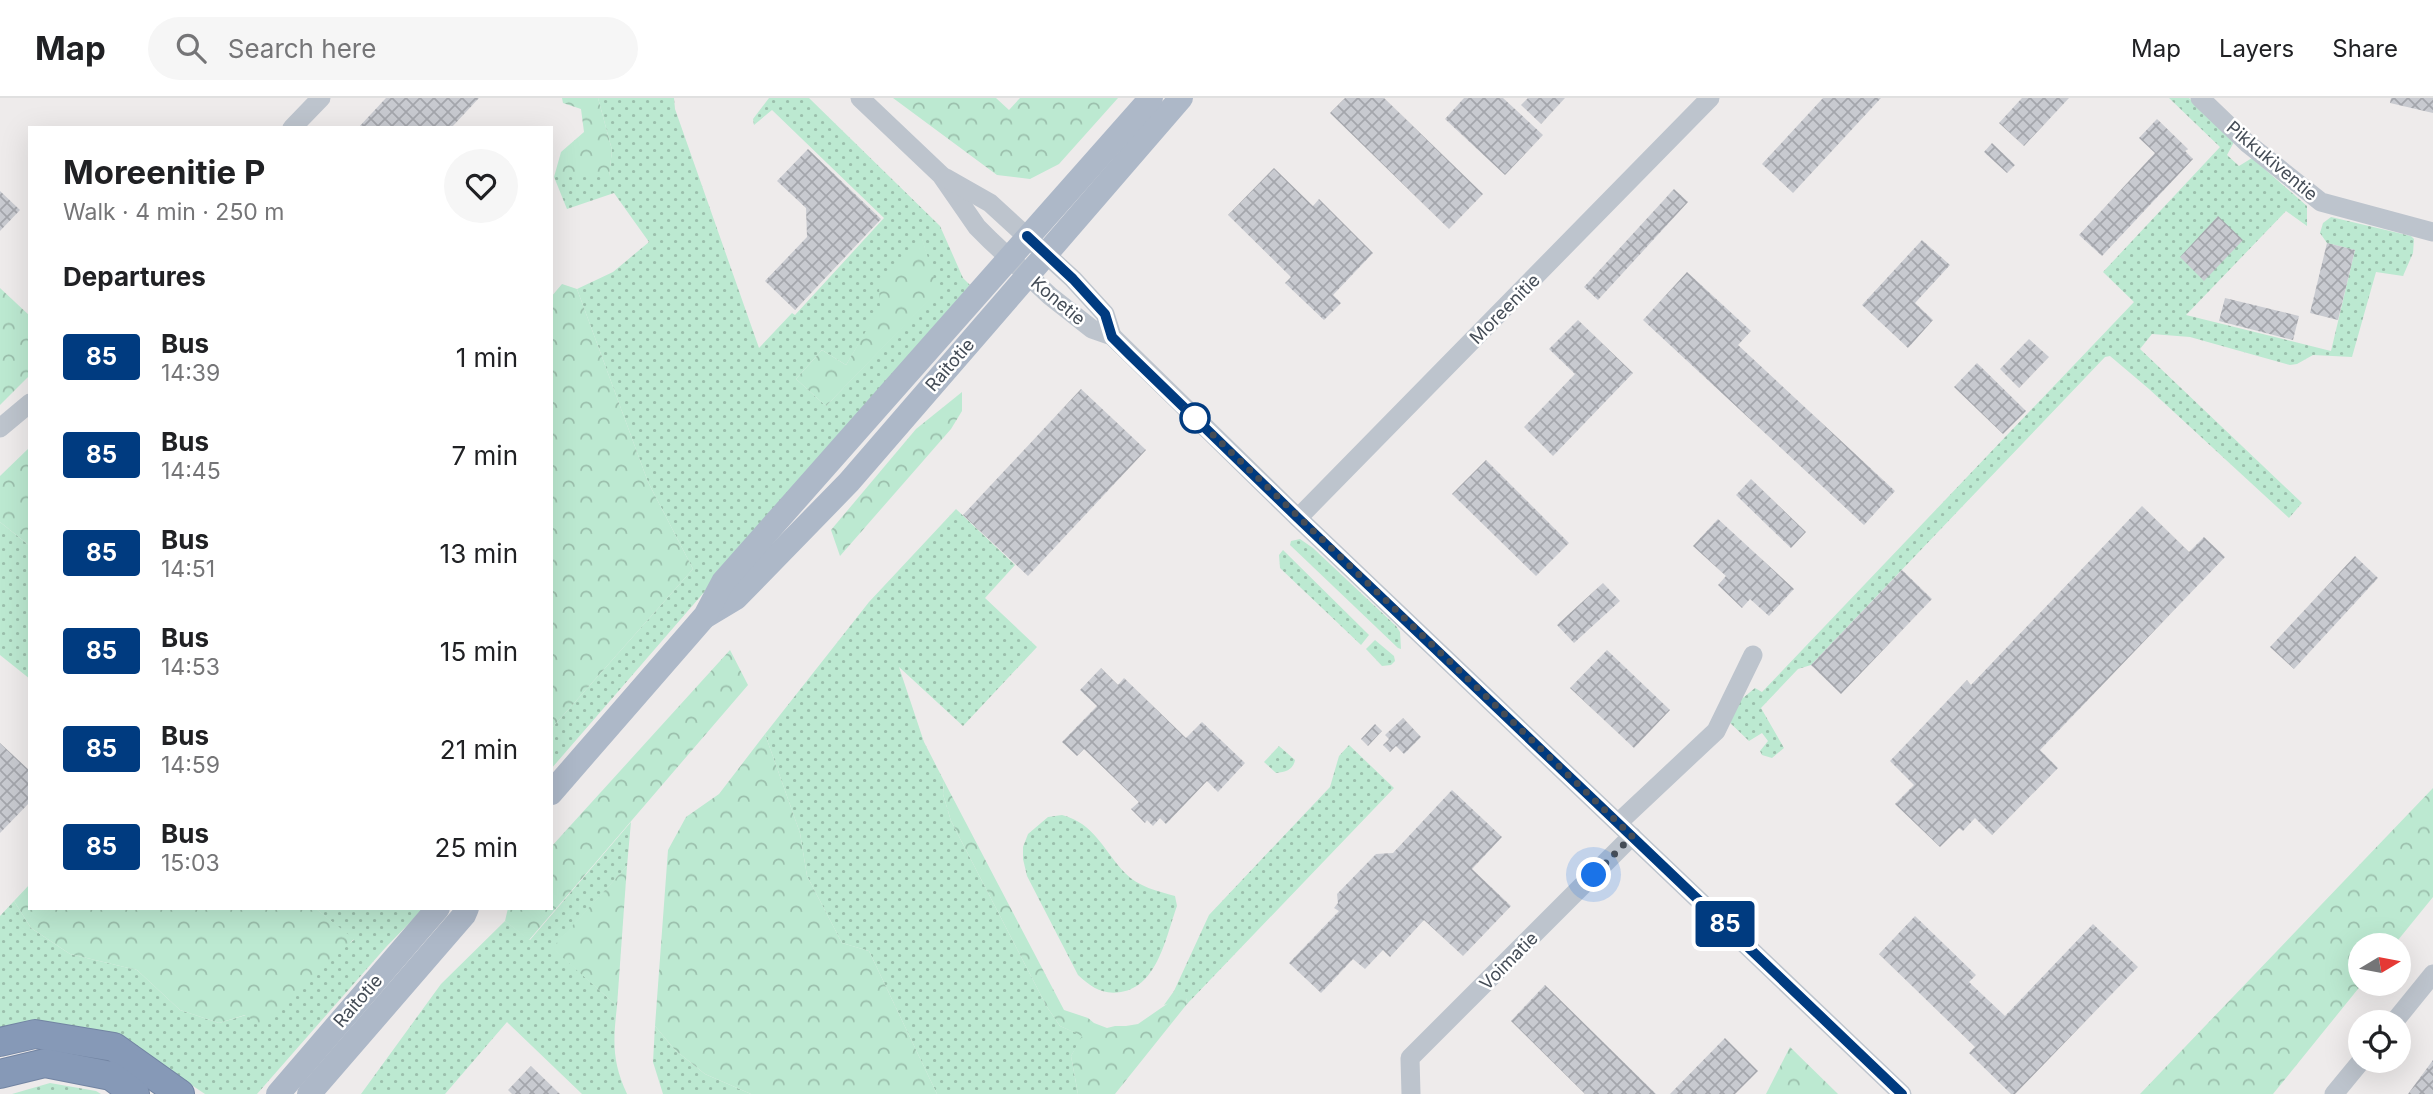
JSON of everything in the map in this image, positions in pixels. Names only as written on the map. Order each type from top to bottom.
[{"type":"highway","points":[[0,1042],[35,1034],[114,1047],[180,1094]]},
{"type":"highway","points":[[0,1074],[45,1063],[111,1076],[135,1094]]},
{"type":"main road","name":"Raitotie","points":[[553,791],[705,616],[723,582],[1151,98]]},
{"type":"main road","name":"Raitotie","points":[[705,616],[736,598],[849,482],[1181,98]]},
{"type":"main road","name":"Raitotie","points":[[278,1094],[436,910]]},
{"type":"main road","name":"Raitotie","points":[[309,1094],[466,910]]},
{"type":"street","points":[[294,126],[321,98]]},
{"type":"street","points":[[860,98],[941,175]]},
{"type":"street","name":"Moreenitie","points":[[1298,518],[1710,98]]},
{"type":"street","name":"Pikkukiventie","points":[[2212,102],[2247,143],[2321,202],[2433,232]]},
{"type":"street","name":"Konetie","points":[[941,175],[990,203],[1027,236],[1105,314],[1112,337]]},
{"type":"street","name":"Konetie","points":[[941,175],[977,228],[1091,330],[1112,337],[1902,1094]]},
{"type":"street","points":[[0,428],[28,405]]},
{"type":"street","points":[[1618,823],[1716,731],[1753,655]]},
{"type":"street","name":"Voimatie","points":[[1411,1094],[1410,1058],[1632,836]]},
{"type":"street","points":[[2404,1010],[2433,974]]},
{"type":"street","points":[[2334,1094],[2351,1073]]},
{"type":"green space","points":[[562,98],[598,98],[612,150],[609,177],[554,177],[561,152],[584,132],[581,109],[563,103]]},
{"type":"green space","points":[[598,98],[674,98],[675,109],[759,348],[792,313],[795,315],[884,218],[772,110],[754,125],[753,119],[769,98],[809,98],[940,226],[963,278],[970,285],[553,767],[553,727],[693,569],[648,482],[577,289],[613,272],[649,242],[614,193],[567,209],[554,177],[609,176],[612,150]],"holes":[[[922,239],[937,291],[826,406],[796,379],[822,350],[846,365]]]},
{"type":"green space","points":[[893,98],[996,98],[1009,110],[1020,98],[1118,98],[1059,164],[1030,179],[997,175]]},
{"type":"green space","points":[[2169,98],[2189,98],[2234,142],[2227,155],[2239,166],[2252,158],[2307,206],[2307,226],[2286,211],[2186,315],[2331,351],[2355,250],[2327,243],[2320,233],[2323,223],[2331,217],[2411,236],[2414,239],[2413,253],[2403,276],[2376,272],[2352,357],[2313,355],[2290,365],[2190,337],[2152,334],[2140,349],[2302,503],[2289,518],[2149,389],[2110,356],[2105,357],[1811,665],[1798,669],[1761,708],[1784,748],[1772,758],[1762,755],[1760,751],[1768,741],[1762,733],[1749,741],[1726,719],[1738,702],[1755,688],[1762,692],[2134,302],[2103,272],[2220,147]]},
{"type":"green space","points":[[922,238],[938,291],[826,406],[796,379],[822,350],[846,365],[880,307],[879,286]]},
{"type":"green space","points":[[562,284],[577,289],[648,482],[693,569],[553,727],[553,295]]},
{"type":"green space","points":[[0,288],[28,314],[28,377],[0,405]]},
{"type":"green space","points":[[962,392],[962,411],[951,429],[840,556],[831,530],[916,429]]},
{"type":"green space","points":[[28,449],[28,544],[0,522],[0,476]]},
{"type":"green space","points":[[956,509],[1015,565],[985,598],[1037,647],[963,726],[899,667],[924,742],[944,781],[943,794],[951,821],[1047,1007],[1060,1026],[1083,1036],[1071,1056],[1078,1094],[937,1094],[869,951],[842,943],[807,876],[800,833],[765,734],[869,602]]},
{"type":"green space","points":[[0,522],[28,544],[28,677],[0,655]]},
{"type":"green space","points":[[1300,539],[1396,626],[1400,632],[1401,649],[1290,545],[1291,541]]},
{"type":"green space","points":[[1283,550],[1369,635],[1361,645],[1280,568],[1279,555]]},
{"type":"green space","points":[[1375,640],[1394,656],[1395,661],[1391,665],[1382,666],[1366,649]]},
{"type":"green space","points":[[730,650],[748,685],[529,940],[505,921],[508,910],[553,910],[553,845]]},
{"type":"green space","points":[[765,734],[800,833],[807,876],[842,943],[869,951],[937,1094],[751,1094],[705,1074],[675,1050],[655,1026],[668,850],[686,817],[719,794]]},
{"type":"green space","points":[[1349,745],[1394,788],[1187,1004],[1186,998],[1164,1005],[1174,991],[1209,915],[1330,787],[1339,756]]},
{"type":"green space","points":[[1279,746],[1295,760],[1288,770],[1276,773],[1264,762]]},
{"type":"green space","points":[[944,781],[1064,1010],[1107,1028],[1138,1024],[1180,995],[1186,998],[1187,1004],[1115,1094],[1078,1094],[1071,1056],[1082,1036],[1060,1026],[1047,1007],[951,821],[943,794]]},
{"type":"green space","points":[[2433,788],[2433,897],[2404,933],[2348,933],[2348,996],[2352,996],[2273,1094],[2140,1094]]},
{"type":"green space","points":[[1062,815],[1082,824],[1090,831],[1130,878],[1148,888],[1175,896],[1177,906],[1159,958],[1144,980],[1134,988],[1114,993],[1102,991],[1078,975],[1027,876],[1023,847],[1028,834],[1048,817]]},
{"type":"green space","points":[[631,822],[627,866],[553,948],[617,1006],[615,1051],[627,1094],[582,1094],[507,1022],[445,1094],[361,1094],[441,984],[505,921],[530,940]]},
{"type":"green space","points":[[627,866],[617,1006],[552,948]]},
{"type":"green space","points":[[28,886],[28,910],[318,910],[354,939],[262,1026],[245,1015],[219,1023],[180,1010],[137,970],[70,954],[31,928],[14,901]]},
{"type":"green space","points":[[14,901],[31,928],[70,954],[137,970],[180,1010],[219,1023],[246,1015],[354,940],[317,910],[422,910],[386,947],[257,1094],[205,1094],[133,1046],[0,1034],[0,916]]},
{"type":"green space","points":[[655,1026],[675,1050],[705,1074],[751,1094],[663,1094],[653,1062]]},
{"type":"green space","points":[[1790,1047],[1838,1094],[1766,1094]]},
{"type":"green space","points":[[50,1083],[96,1091],[101,1094],[12,1094]]},
{"type":"building","points":[[386,98],[479,98],[453,126],[360,126]]},
{"type":"building","points":[[1345,98],[1384,98],[1483,194],[1449,229],[1330,113]]},
{"type":"building","points":[[1464,98],[1503,98],[1543,135],[1505,175],[1445,119]]},
{"type":"building","points":[[1528,98],[1565,98],[1541,124],[1521,105]]},
{"type":"building","points":[[1823,98],[1881,98],[1793,193],[1762,164]]},
{"type":"building","points":[[2022,98],[2069,98],[2024,146],[1999,123]]},
{"type":"building","points":[[2391,98],[2433,98],[2433,113],[2390,103]]},
{"type":"building","points":[[2157,119],[2188,149],[2185,151],[2193,159],[2102,256],[2079,235],[2155,153],[2139,138]]},
{"type":"building","points":[[1992,143],[2015,165],[2007,173],[1984,152]]},
{"type":"building","points":[[808,149],[881,219],[795,310],[765,281],[807,237],[806,208],[777,181]]},
{"type":"building","points":[[1274,168],[1313,206],[1319,199],[1373,253],[1333,295],[1341,303],[1324,320],[1285,283],[1291,277],[1228,215]]},
{"type":"building","points":[[1674,189],[1688,202],[1598,300],[1584,287]]},
{"type":"building","points":[[0,191],[20,210],[0,231]]},
{"type":"building","points":[[2218,216],[2243,240],[2204,281],[2180,257]]},
{"type":"building","points":[[1922,240],[1950,265],[1915,303],[1933,320],[1908,348],[1862,305]]},
{"type":"building","points":[[2327,243],[2355,250],[2338,320],[2310,313]]},
{"type":"building","points":[[1687,272],[1751,331],[1738,345],[1895,491],[1864,525],[1643,320]]},
{"type":"building","points":[[2225,298],[2299,316],[2293,340],[2219,321]]},
{"type":"building","points":[[1578,320],[1633,373],[1553,456],[1524,427],[1575,374],[1549,349]]},
{"type":"building","points":[[2029,339],[2049,357],[2019,388],[2000,369]]},
{"type":"building","points":[[1977,363],[2026,411],[2003,434],[1954,387]]},
{"type":"building","points":[[1081,389],[1146,450],[1028,576],[963,515]]},
{"type":"building","points":[[1486,460],[1569,543],[1536,576],[1452,494]]},
{"type":"building","points":[[1751,479],[1806,532],[1791,548],[1736,495]]},
{"type":"building","points":[[2142,506],[2189,552],[2204,537],[2225,557],[2040,750],[2058,768],[1992,835],[1975,818],[1963,831],[1959,828],[1940,847],[1895,804],[1914,785],[1890,761],[1967,680],[1971,685]]},
{"type":"building","points":[[1718,519],[1794,589],[1769,616],[1750,599],[1742,608],[1718,585],[1726,576],[1693,546]]},
{"type":"building","points":[[2355,556],[2378,578],[2294,669],[2270,647]]},
{"type":"building","points":[[1902,570],[1932,599],[1841,694],[1811,665]]},
{"type":"building","points":[[1603,583],[1620,601],[1574,643],[1557,625]]},
{"type":"building","points":[[1607,650],[1670,710],[1634,748],[1570,688]]},
{"type":"building","points":[[1101,668],[1118,685],[1124,678],[1186,738],[1202,722],[1245,763],[1218,792],[1207,781],[1166,824],[1160,818],[1153,826],[1147,820],[1145,823],[1131,809],[1139,802],[1084,749],[1077,756],[1062,742],[1097,706],[1080,690]]},
{"type":"building","points":[[1403,718],[1421,737],[1404,754],[1396,746],[1390,752],[1383,745],[1389,739],[1385,735]]},
{"type":"building","points":[[1375,724],[1382,731],[1368,746],[1361,739]]},
{"type":"building","points":[[0,743],[28,769],[28,804],[0,833]]},
{"type":"building","points":[[1452,790],[1502,837],[1472,869],[1511,906],[1463,956],[1424,920],[1390,957],[1383,950],[1365,969],[1353,959],[1321,993],[1289,963],[1339,911],[1334,908],[1338,903],[1337,894],[1376,854],[1393,853]]},
{"type":"building","points":[[1915,916],[1976,975],[1969,982],[2005,1016],[2093,924],[2138,967],[2015,1094],[2011,1094],[1969,1053],[1975,1047],[1879,954]]},
{"type":"building","points":[[1545,985],[1656,1094],[1585,1094],[1511,1021]]},
{"type":"building","points":[[1725,1038],[1758,1071],[1735,1094],[1670,1094]]},
{"type":"building","points":[[2433,1060],[2433,1094],[2408,1094]]},
{"type":"building","points":[[531,1066],[560,1094],[512,1094],[508,1090]]},
{"type":"bus line","name":"85","points":[[1027,236],[1073,279],[1105,314],[1112,337],[1130,355],[1902,1094]]},
{"type":"route","points":[[1195,418],[1186,409],[1632,836],[1594,875]]}]
